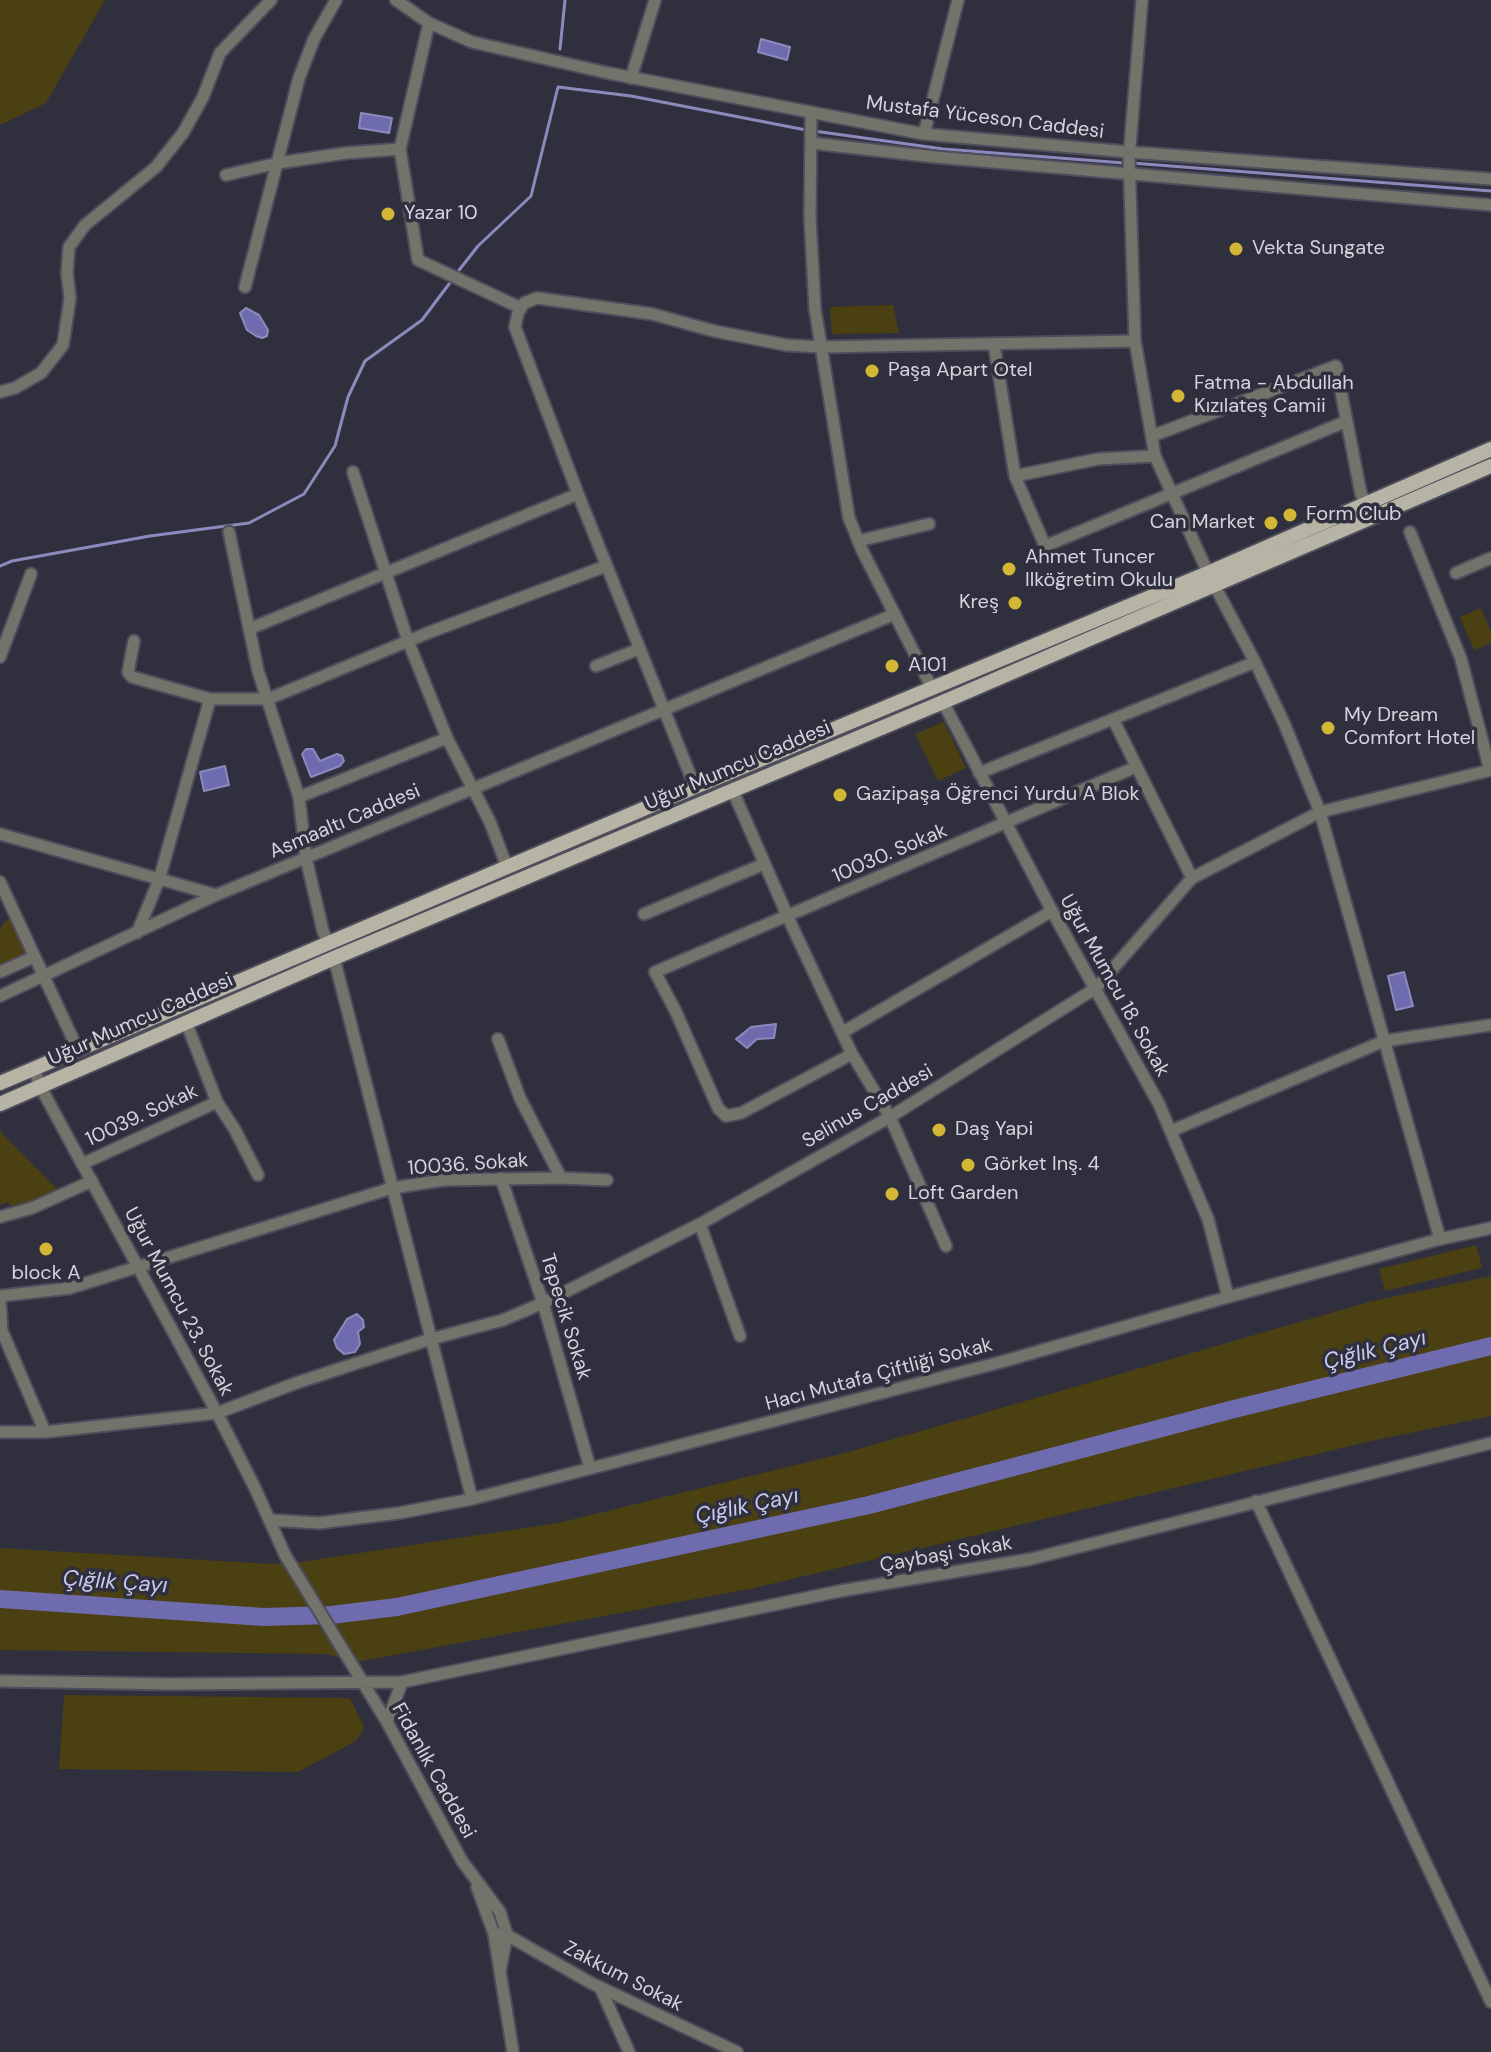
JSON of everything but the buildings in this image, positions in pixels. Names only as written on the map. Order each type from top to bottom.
[{"type":"main road","name":"Uğur Mumcu Caddesi","points":[[0,1104],[334,958],[943,702],[1211,579],[1367,503],[1491,449]]},
{"type":"main road","name":"Uğur Mumcu Caddesi","points":[[0,1083],[932,688],[1491,466]]},
{"type":"main road","points":[[328,942],[334,958]]},
{"type":"street","points":[[0,392],[15,388],[41,373],[63,345],[70,298],[67,273],[69,247],[85,225],[156,167],[183,133],[203,97],[220,53],[271,0]]},
{"type":"street","points":[[245,287],[299,78],[314,39],[336,0]]},
{"type":"street","name":"Mustafa Yüceson Caddesi","points":[[396,0],[429,23],[472,42],[811,114],[924,134],[1129,163],[1491,205]]},
{"type":"street","points":[[631,78],[655,0]]},
{"type":"street","points":[[924,134],[958,0]]},
{"type":"street","points":[[1142,0],[1129,163],[1135,341],[1155,456],[1211,579],[1284,723],[1320,812],[1440,1239]]},
{"type":"street","points":[[429,23],[400,149],[418,260],[521,308]]},
{"type":"street","points":[[811,114],[810,218],[815,309],[849,518],[932,688]]},
{"type":"street","name":"Mustafa Yüceson Caddesi","points":[[811,139],[935,157],[1491,179]]},
{"type":"street","points":[[226,175],[278,163],[400,149]]},
{"type":"street","points":[[695,787],[515,327],[524,303],[537,298],[652,314],[714,331],[786,345],[821,347],[1135,341]]},
{"type":"street","points":[[994,344],[1015,476],[1045,546],[1347,421]]},
{"type":"street","points":[[1152,436],[1336,366],[1361,494],[1367,503]]},
{"type":"street","points":[[1015,476],[1098,459],[1155,456]]},
{"type":"street","points":[[353,472],[408,641],[447,738],[490,822],[507,867]]},
{"type":"street","points":[[249,629],[578,494]]},
{"type":"street","points":[[858,541],[929,524]]},
{"type":"street","points":[[229,532],[258,671],[299,797],[306,858],[328,942]]},
{"type":"street","points":[[1410,532],[1461,659],[1490,770]]},
{"type":"street","points":[[1456,573],[1491,558]]},
{"type":"street","points":[[134,641],[128,672],[132,677],[210,699],[268,699],[408,641],[606,566]]},
{"type":"street","points":[[0,657],[31,574]]},
{"type":"street","name":"Asmaaltı Caddesi","points":[[0,996],[216,895],[895,614]]},
{"type":"street","points":[[596,666],[639,649]]},
{"type":"street","points":[[979,773],[1255,662]]},
{"type":"street","points":[[137,933],[159,880],[210,699]]},
{"type":"street","name":"Uğur Mumcu 18. Sokak","points":[[943,702],[1052,911],[1159,1104],[1208,1219],[1228,1297]]},
{"type":"street","points":[[1113,719],[1192,878]]},
{"type":"street","points":[[299,797],[447,738]]},
{"type":"street","name":"10030. Sokak","points":[[852,1054],[735,1115],[726,1116],[718,1108],[655,972],[1136,767]]},
{"type":"street","name":"Selinus Caddesi","points":[[0,1432],[45,1432],[217,1413],[296,1383],[431,1339],[503,1320],[543,1303],[700,1224],[890,1117],[1096,988],[1192,878],[1320,812],[1490,770]]},
{"type":"street","points":[[732,789],[852,1054],[890,1117],[946,1246]]},
{"type":"street","points":[[0,834],[216,895]]},
{"type":"street","points":[[644,914],[764,864]]},
{"type":"street","points":[[0,882],[78,1050]]},
{"type":"street","points":[[843,1032],[1052,911]]},
{"type":"street","points":[[0,972],[34,957]]},
{"type":"street","points":[[334,958],[472,1499]]},
{"type":"street","points":[[186,1022],[217,1102],[258,1175]]},
{"type":"street","points":[[1171,1131],[1384,1041],[1491,1025]]},
{"type":"street","name":"10036. Sokak","points":[[0,1298],[70,1288],[392,1188],[444,1180],[561,1178],[520,1098],[498,1039]]},
{"type":"street","name":"Uğur Mumcu 23. Sokak","points":[[34,1069],[40,1086],[217,1413],[285,1555]]},
{"type":"street","name":"10039. Sokak","points":[[82,1164],[217,1102]]},
{"type":"street","name":"Tepecik Sokak","points":[[501,1178],[543,1303],[590,1468]]},
{"type":"street","points":[[561,1178],[607,1180]]},
{"type":"street","points":[[0,1217],[32,1208],[92,1181]]},
{"type":"street","points":[[700,1224],[740,1336]]},
{"type":"street","name":"Hacı Mutafa Çiftliği Sokak","points":[[270,1520],[332,1521],[399,1513],[472,1499],[1001,1362],[1440,1239],[1491,1228]]},
{"type":"street","points":[[0,1298],[2,1331],[45,1432]]},
{"type":"street","name":"Çaybaşi Sokak","points":[[0,1681],[402,1682],[840,1591],[1031,1559],[1491,1443]]},
{"type":"street","points":[[1256,1501],[1491,2002]]},
{"type":"street","name":"Fidanlık Caddesi","points":[[285,1555],[387,1722],[474,1879],[494,1934],[513,2052]]},
{"type":"street","points":[[387,1722],[402,1682]]},
{"type":"street","name":"Fidanlık Caddesi","points":[[474,1879],[500,1912],[507,1935],[500,1971]]},
{"type":"street","name":"Zakkum Sokak","points":[[494,1934],[507,1935],[600,1987],[737,2052]]},
{"type":"street","points":[[600,1987],[629,2052]]},
{"type":"shaded area","points":[[0,0],[105,0],[46,103],[0,125]]},
{"type":"shaded area","points":[[761,39],[790,47],[787,60],[758,52]]},
{"type":"shaded area","points":[[361,113],[392,118],[389,133],[359,128]]},
{"type":"shaded area","points":[[893,305],[899,333],[832,334],[830,307]]},
{"type":"shaded area","points":[[246,308],[259,315],[268,330],[267,336],[262,338],[247,330],[240,313]]},
{"type":"shaded area","points":[[1481,608],[1491,632],[1491,643],[1474,650],[1460,617]]},
{"type":"shaded area","points":[[944,722],[966,768],[938,781],[915,734]]},
{"type":"shaded area","points":[[306,749],[313,749],[320,761],[337,754],[344,761],[340,766],[311,777],[302,754]]},
{"type":"shaded area","points":[[225,766],[229,785],[204,791],[200,772]]},
{"type":"shaded area","points":[[12,917],[30,953],[0,964],[0,930],[3,923]]},
{"type":"shaded area","points":[[1404,972],[1413,1006],[1396,1010],[1388,976]]},
{"type":"shaded area","points":[[776,1024],[774,1038],[757,1039],[747,1048],[736,1039],[751,1027]]},
{"type":"shaded area","points":[[0,1131],[60,1192],[11,1208],[8,1202],[0,1205]]},
{"type":"shaded area","points":[[1476,1245],[1482,1268],[1385,1291],[1379,1269]]},
{"type":"shaded area","points":[[1491,1276],[1491,1416],[1367,1442],[754,1588],[357,1662],[326,1654],[0,1650],[0,1548],[272,1564],[558,1523],[845,1453],[1369,1302]]},
{"type":"shaded area","points":[[357,1314],[363,1320],[364,1327],[358,1332],[360,1344],[355,1352],[344,1354],[334,1340],[347,1319]]},
{"type":"shaded area","points":[[64,1695],[350,1698],[364,1727],[356,1741],[298,1772],[59,1769]]},
{"type":"waterway","points":[[560,49],[565,0]]},
{"type":"waterway","points":[[456,274],[478,246],[531,196],[558,87],[631,96],[806,130]]},
{"type":"waterway","points":[[814,131],[943,149],[1124,163]]},
{"type":"waterway","points":[[1132,163],[1491,191]]},
{"type":"waterway","points":[[0,566],[12,561],[150,536],[249,523],[304,494],[335,446],[348,397],[365,361],[422,320],[452,280]]},
{"type":"waterway","name":"Çığlık Çayı","points":[[0,1599],[264,1617],[331,1615],[397,1607],[869,1505],[1234,1409],[1491,1346]]},
{"type":"place","name":"Yazar 10","points":[[388,214]]},
{"type":"place","name":"Vekta Sungate","points":[[1236,249]]},
{"type":"place","name":"Paşa Apart Otel","points":[[872,371]]},
{"type":"place","name":"Fatma - Abdullah Kızılateş Camii","points":[[1178,396]]},
{"type":"place","name":"Form Club","points":[[1290,515]]},
{"type":"place","name":"Can Market","points":[[1271,523]]},
{"type":"place","name":"Ahmet Tuncer Ilköğretim Okulu","points":[[1009,569]]},
{"type":"place","name":"Kreş","points":[[1015,603]]},
{"type":"place","name":"A101","points":[[892,666]]},
{"type":"place","name":"My Dream Comfort Hotel","points":[[1328,728]]},
{"type":"place","name":"Gazipaşa Öğrenci Yurdu A Blok","points":[[840,795]]},
{"type":"place","name":"Daş Yapi","points":[[939,1130]]},
{"type":"place","name":"Görket Inş. 4","points":[[968,1165]]},
{"type":"place","name":"Loft Garden","points":[[892,1194]]},
{"type":"place","name":"block A","points":[[46,1249]]}]
